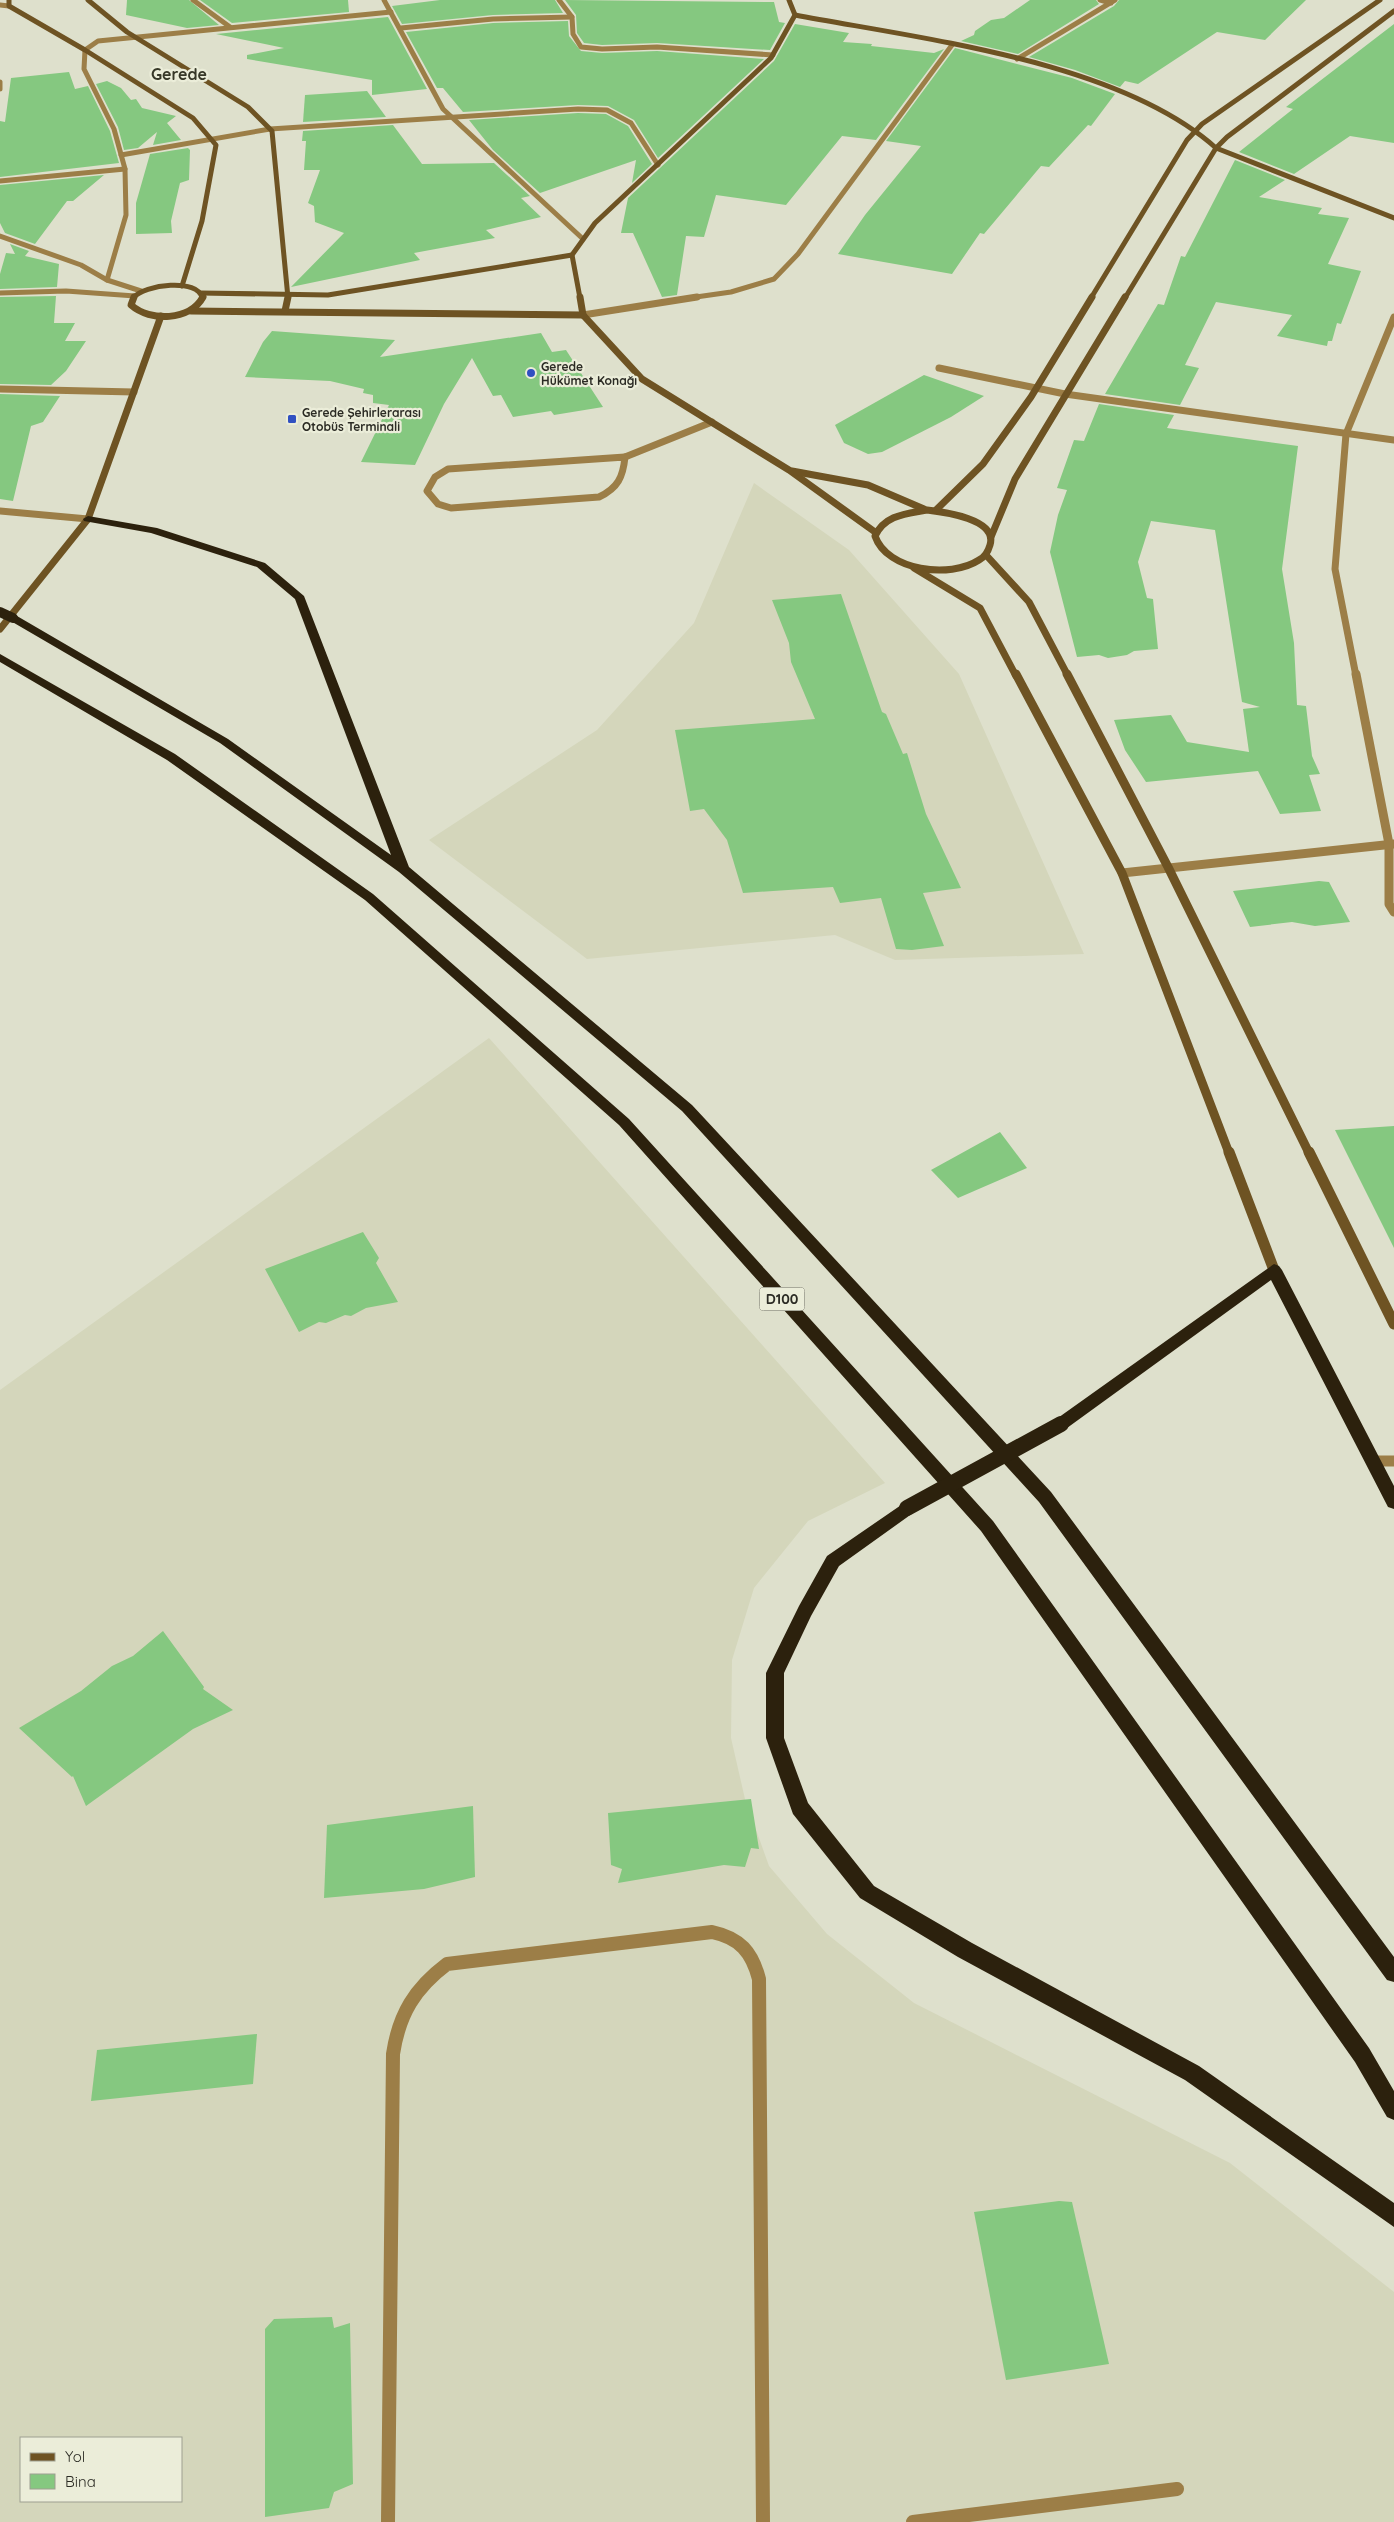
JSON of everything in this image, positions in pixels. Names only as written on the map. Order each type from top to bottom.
[{"type":"highway","points":[[88,520],[153,530],[262,565],[300,598],[403,870]]},
{"type":"highway","points":[[7,615],[224,741],[403,870],[687,1108],[1045,1497],[1394,1973]]},
{"type":"highway","name":"D100","points":[[0,657],[171,756],[369,897],[624,1122],[987,1526],[1362,2054],[1394,2110]]},
{"type":"highway","points":[[1394,1502],[1274,1270],[1061,1424],[906,1508],[833,1561],[805,1610],[775,1673],[775,1738],[800,1808],[867,1892],[965,1950],[1192,2073],[1394,2216]]},
{"type":"street","points":[[88,0],[135,37],[248,107],[270,129],[274,143],[289,293],[285,311]]},
{"type":"street","points":[[193,0],[230,27]]},
{"type":"street","points":[[384,0],[401,28],[443,109],[583,239]]},
{"type":"street","points":[[560,0],[572,17],[573,34],[581,47],[602,49],[657,47],[773,55]]},
{"type":"street","points":[[789,0],[795,15]]},
{"type":"street","points":[[1100,0],[1113,1]]},
{"type":"street","points":[[936,510],[983,464],[1036,389],[1183,146],[1196,130],[1380,0]]},
{"type":"street","points":[[1017,60],[1113,1]]},
{"type":"street","points":[[0,5],[9,3],[193,118],[216,145],[202,221],[182,286]]},
{"type":"street","points":[[991,537],[974,520],[960,514],[926,510],[892,516],[881,524],[875,532],[874,541],[878,550],[899,564],[914,568],[931,570],[956,568],[976,562],[986,555],[991,546],[991,537],[1015,479],[1216,148],[1227,137],[1394,11]]},
{"type":"street","points":[[85,50],[98,41],[392,12]]},
{"type":"street","points":[[795,15],[952,45],[1069,72],[1151,104],[1196,130],[1216,148],[1394,218]]},
{"type":"street","points":[[795,15],[773,55],[595,223],[572,255],[582,315],[642,378],[789,470],[875,532]]},
{"type":"street","points":[[401,28],[492,18],[572,17]]},
{"type":"street","points":[[134,296],[131,306],[134,310],[150,316],[162,316],[191,310],[582,315],[731,292],[774,279],[798,254],[952,45]]},
{"type":"street","points":[[85,50],[84,69],[114,129],[125,169],[126,215],[107,280]]},
{"type":"street","points":[[0,82],[0,89]]},
{"type":"street","points":[[122,155],[210,138],[270,129],[578,109],[607,110],[631,123],[658,165]]},
{"type":"street","points":[[0,180],[125,169]]},
{"type":"street","points":[[0,236],[81,266],[107,280],[141,292]]},
{"type":"street","points":[[0,293],[66,291],[134,296],[160,286],[182,286],[200,293],[328,295],[572,255]]},
{"type":"street","points":[[191,310],[202,302],[200,293]]},
{"type":"street","points":[[0,629],[88,520],[162,316]]},
{"type":"street","points":[[1394,317],[1346,434],[1335,569],[1391,844],[1389,904],[1394,912]]},
{"type":"street","points":[[939,368],[1065,394],[1394,440]]},
{"type":"street","points":[[0,389],[134,392]]},
{"type":"street","points":[[625,457],[623,478],[612,492],[599,497],[451,508],[438,504],[428,491],[432,481],[440,471],[448,469],[625,457],[712,422]]},
{"type":"street","points":[[789,470],[868,485],[926,510]]},
{"type":"street","points":[[0,511],[88,520]]},
{"type":"street","points":[[986,555],[1029,602],[1168,867],[1394,1324]]},
{"type":"street","points":[[914,568],[980,608],[1122,873],[1274,1270]]},
{"type":"street","points":[[1122,873],[1391,844]]},
{"type":"street","points":[[1373,1462],[1394,1461]]},
{"type":"street","points":[[388,2522],[393,2054],[395,2033],[402,2013],[413,1994],[423,1982],[447,1964],[712,1932],[737,1940],[746,1949],[756,1963],[758,1979],[763,2522]]},
{"type":"street","points":[[913,2522],[1177,2489]]},
{"type":"shaded area","points":[[754,483],[849,550],[959,674],[1084,954],[895,960],[835,935],[587,959],[429,840],[597,730],[694,623]]},
{"type":"shaded area","points":[[489,1038],[885,1483],[808,1521],[754,1588],[732,1660],[731,1738],[745,1799],[769,1866],[827,1934],[914,2003],[1230,2163],[1394,2292],[1394,2522],[0,2522],[0,1390]]},
{"type":"building","points":[[127,0],[189,0],[219,25],[187,28],[126,15]]},
{"type":"building","points":[[200,0],[348,0],[349,12],[232,23]]},
{"type":"building","points":[[440,0],[555,0],[563,13],[493,15],[402,24],[392,6]]},
{"type":"building","points":[[565,0],[774,2],[779,22],[785,23],[770,50],[657,43],[602,45],[584,43],[577,33],[576,15]]},
{"type":"building","points":[[1030,0],[1096,0],[1099,4],[1018,54],[961,41],[974,35],[975,31],[991,20],[1004,18]]},
{"type":"building","points":[[1119,0],[1306,0],[1265,40],[1217,32],[1138,84],[1125,81],[1120,87],[1075,70],[1029,57],[1114,6]]},
{"type":"building","points":[[388,17],[427,89],[372,95],[372,80],[247,59],[247,55],[284,48],[216,34]]},
{"type":"building","points":[[568,21],[569,36],[581,51],[602,53],[657,51],[764,59],[658,158],[634,120],[608,106],[578,105],[463,112],[443,88],[437,88],[406,32],[493,23]]},
{"type":"building","points":[[795,24],[849,33],[843,42],[934,53],[944,49],[876,140],[842,136],[786,205],[716,195],[704,237],[686,236],[677,295],[662,297],[633,233],[621,233],[628,198],[774,61]]},
{"type":"building","points":[[1394,24],[1394,143],[1350,136],[1294,174],[1239,152],[1293,109],[1286,107]]},
{"type":"building","points":[[955,48],[1072,78],[1115,94],[1091,126],[1088,125],[1049,167],[1041,166],[984,234],[980,233],[952,274],[838,254],[865,215],[921,146],[886,141]]},
{"type":"building","points":[[69,72],[75,89],[88,86],[110,131],[119,163],[0,177],[0,121],[5,122],[11,78]]},
{"type":"building","points":[[107,81],[121,88],[131,100],[136,99],[142,108],[176,116],[167,123],[181,140],[153,145],[157,132],[138,148],[124,150],[118,127],[96,84]]},
{"type":"building","points":[[367,91],[386,117],[303,122],[305,95]]},
{"type":"building","points":[[578,113],[606,114],[628,126],[652,164],[632,183],[636,160],[540,193],[493,150],[469,120]]},
{"type":"building","points":[[393,125],[422,164],[494,163],[530,196],[521,198],[541,217],[486,230],[495,238],[414,253],[420,260],[291,287],[344,233],[315,222],[314,206],[308,203],[320,170],[304,170],[306,141],[302,141],[303,131]]},
{"type":"building","points":[[188,148],[190,150],[189,180],[180,183],[171,221],[172,233],[136,234],[136,203],[150,154]]},
{"type":"building","points":[[1235,160],[1285,180],[1259,197],[1322,208],[1318,214],[1349,218],[1328,264],[1361,271],[1341,324],[1337,323],[1332,341],[1328,341],[1327,346],[1277,336],[1292,315],[1216,302],[1185,365],[1199,368],[1180,405],[1105,394],[1158,304],[1164,305],[1181,256],[1185,257]]},
{"type":"building","points":[[104,175],[73,201],[67,201],[35,244],[5,233],[0,223],[0,185]]},
{"type":"building","points":[[10,244],[29,251],[25,256],[59,264],[57,287],[0,289],[0,274],[6,253],[15,254]]},
{"type":"building","points":[[56,296],[54,323],[75,323],[65,341],[86,341],[66,371],[51,385],[0,384],[0,297]]},
{"type":"building","points":[[272,331],[395,340],[380,357],[541,333],[552,352],[566,350],[603,407],[554,415],[551,411],[513,417],[501,395],[493,396],[472,358],[444,404],[415,465],[361,462],[389,405],[373,403],[373,395],[363,393],[364,389],[330,381],[245,377],[263,342]]},
{"type":"building","points":[[924,375],[984,396],[951,417],[882,452],[868,454],[844,443],[835,425]]},
{"type":"building","points":[[0,394],[60,396],[43,422],[31,426],[13,501],[0,499]]},
{"type":"building","points":[[1099,404],[1174,415],[1167,428],[1298,446],[1282,569],[1294,643],[1297,705],[1306,706],[1312,756],[1320,774],[1309,775],[1321,811],[1280,814],[1258,771],[1146,782],[1125,750],[1114,720],[1171,715],[1187,742],[1249,752],[1243,709],[1260,707],[1242,702],[1215,530],[1151,521],[1138,562],[1147,598],[1153,599],[1158,649],[1134,651],[1127,655],[1108,658],[1099,655],[1077,657],[1050,552],[1058,515],[1067,490],[1057,488],[1074,440],[1084,441]]},
{"type":"building","points":[[841,594],[882,712],[886,714],[903,754],[907,753],[926,814],[961,888],[923,893],[944,946],[912,950],[896,949],[881,898],[840,903],[833,887],[743,893],[727,840],[704,809],[690,811],[675,730],[815,719],[791,662],[789,643],[772,600]]},
{"type":"building","points":[[1319,881],[1329,882],[1350,922],[1315,926],[1292,922],[1250,927],[1233,891]]},
{"type":"building","points":[[1394,1126],[1394,1248],[1335,1130]]},
{"type":"building","points":[[1000,1132],[1027,1168],[958,1198],[931,1170]]},
{"type":"building","points":[[363,1232],[379,1258],[376,1263],[398,1302],[366,1308],[351,1316],[345,1315],[326,1323],[319,1322],[299,1332],[265,1269]]},
{"type":"building","points":[[163,1631],[204,1687],[203,1689],[233,1710],[193,1729],[86,1806],[73,1776],[19,1728],[81,1691],[112,1666],[133,1656]]},
{"type":"building","points":[[751,1799],[759,1849],[751,1848],[745,1867],[724,1865],[618,1883],[622,1869],[611,1865],[608,1813]]},
{"type":"building","points":[[473,1806],[475,1877],[424,1889],[324,1898],[327,1825]]},
{"type":"building","points":[[257,2034],[253,2084],[91,2101],[97,2050]]},
{"type":"building","points":[[1059,2201],[1072,2202],[1109,2364],[1006,2380],[974,2212]]},
{"type":"building","points":[[332,2317],[334,2328],[350,2323],[353,2484],[334,2492],[329,2508],[265,2517],[265,2329],[274,2319]]},
{"type":"place","name":"Gerede Hükümet Konağı","points":[[531,373]]},
{"type":"place","name":"Gerede Şehirlerarası Otobüs Terminali","points":[[292,419]]},
{"type":"district","name":"Gerede","points":[[179,74]]}]
